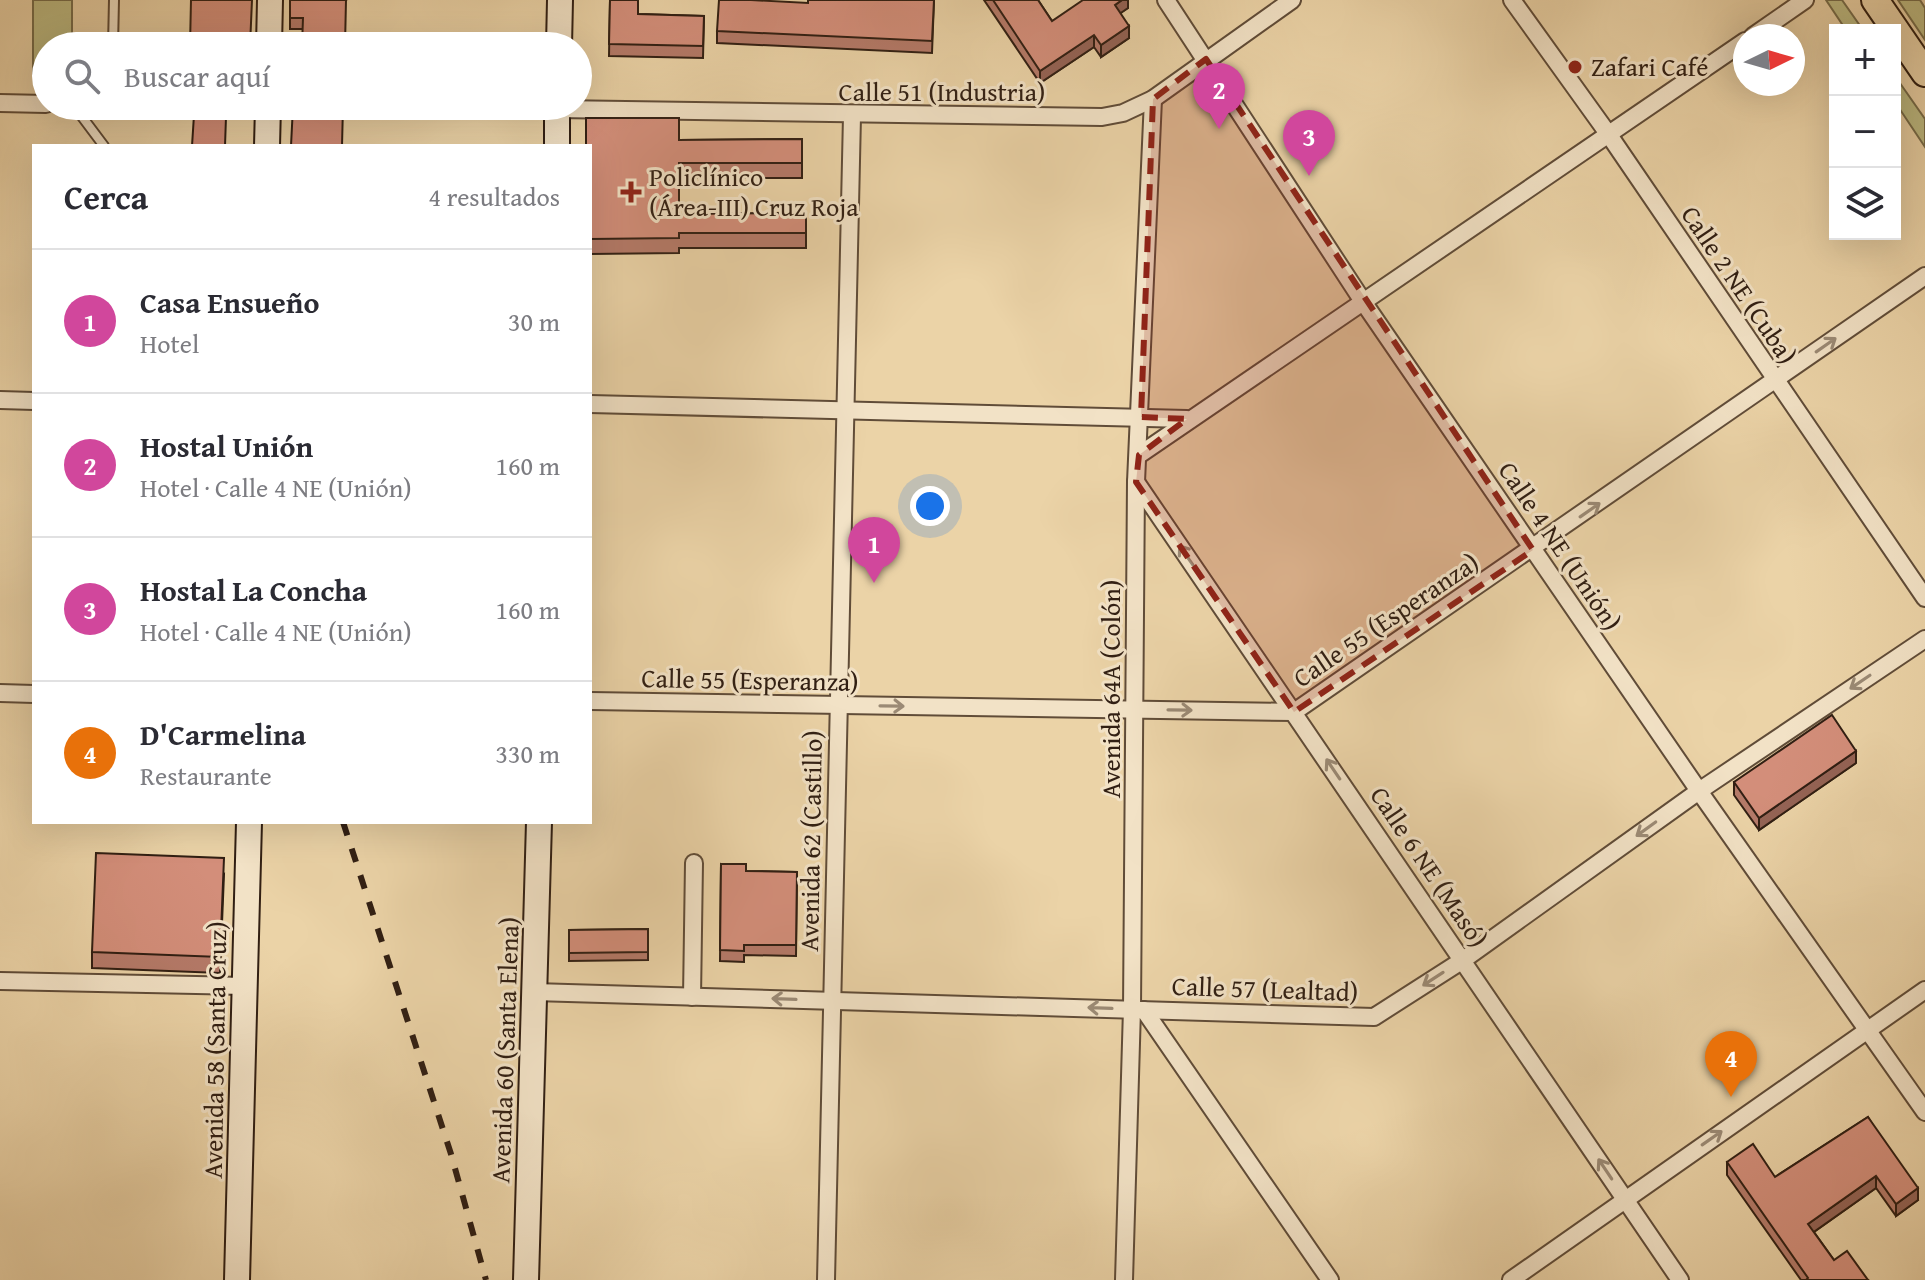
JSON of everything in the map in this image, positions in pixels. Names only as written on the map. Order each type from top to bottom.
[{"type":"main road","points":[[1875,0],[1925,73]]},
{"type":"street","points":[[269,32],[270,0]]},
{"type":"street","points":[[559,32],[560,0]]},
{"type":"street","name":"Calle 4 NE (Unión)","points":[[1166,0],[1364,303],[1699,791],[1925,1112]]},
{"type":"street","name":"Calle 51 (Industria)","points":[[592,109],[852,116],[1102,117],[1123,113],[1153,99],[1292,0]]},
{"type":"street","name":"Calle 2 NE (Cuba)","points":[[1512,0],[1609,135],[1925,598]]},
{"type":"street","points":[[1770,24],[1805,0]]},
{"type":"street","points":[[1139,455],[1187,419],[1364,303],[1733,49]]},
{"type":"street","name":"Avenida 64A (Colón)","points":[[1124,1280],[1138,1010],[1136,482],[1153,99]]},
{"type":"street","points":[[0,103],[32,104]]},
{"type":"street","name":"Avenida 62 (Castillo)","points":[[826,1280],[852,116]]},
{"type":"street","points":[[267,144],[268,120]]},
{"type":"street","points":[[557,120],[557,144]]},
{"type":"street","name":"Calle 55 (Esperanza)","points":[[592,701],[1294,712],[1533,550],[1925,276]]},
{"type":"street","points":[[0,400],[32,401]]},
{"type":"street","points":[[592,404],[1187,419]]},
{"type":"street","name":"Calle 6 NE (Masó)","points":[[1136,482],[1680,1280]]},
{"type":"street","name":"Calle 57 (Lealtad)","points":[[534,992],[1374,1017],[1463,960],[1699,791],[1925,639]]},
{"type":"street","points":[[0,693],[32,694]]},
{"type":"street","name":"Avenida 58 (Santa Cruz)","points":[[237,1280],[249,824]]},
{"type":"street","name":"Avenida 60 (Santa Elena)","points":[[526,1280],[539,824]]},
{"type":"street","points":[[692,997],[694,863]]},
{"type":"street","points":[[0,981],[245,986]]},
{"type":"street","points":[[1511,1280],[1925,990]]},
{"type":"street","points":[[1138,1010],[1330,1280]]},
{"type":"lane","points":[[113,32],[114,0]]},
{"type":"lane","points":[[84,120],[102,144]]},
{"type":"highlighted area","points":[[1206,59],[1533,550],[1294,712],[1136,482],[1139,455],[1187,419],[1141,417],[1153,99]]},
{"type":"shaded area","points":[[33,0],[72,0],[72,32],[33,32]]},
{"type":"shaded area","points":[[1826,0],[1842,0],[1859,24],[1842,24]]},
{"type":"shaded area","points":[[1898,0],[1920,0],[1925,8],[1925,40]]},
{"type":"shaded area","points":[[1901,85],[1925,119],[1925,147],[1901,111]]},
{"type":"building","points":[[191,0],[252,0],[251,32],[190,32]]},
{"type":"building","points":[[290,0],[346,0],[345,32],[302,32],[303,18],[290,18]]},
{"type":"building","points":[[610,0],[638,0],[638,14],[704,16],[703,46],[609,44]]},
{"type":"building","points":[[719,0],[808,3],[808,0],[934,0],[932,41],[717,31]]},
{"type":"building","points":[[993,0],[1038,0],[1052,21],[1083,0],[1122,0],[1115,5],[1129,26],[1101,45],[1094,35],[1040,71]]},
{"type":"building","points":[[592,118],[679,118],[679,140],[802,139],[802,163],[679,163],[679,214],[806,213],[806,233],[679,233],[679,238],[592,239],[592,144],[586,144],[586,120]]},
{"type":"building","points":[[194,120],[226,120],[225,144],[192,144]]},
{"type":"building","points":[[292,120],[343,120],[342,144],[291,144]]},
{"type":"building","points":[[1832,715],[1856,751],[1759,818],[1734,782]]},
{"type":"building","points":[[96,853],[224,858],[220,957],[92,952]]},
{"type":"building","points":[[721,864],[746,864],[746,871],[797,872],[796,945],[744,945],[744,951],[720,950]]},
{"type":"building","points":[[648,929],[648,952],[569,953],[569,930]]},
{"type":"building","points":[[1868,1117],[1918,1188],[1896,1204],[1876,1176],[1808,1224],[1834,1260],[1847,1251],[1868,1280],[1806,1280],[1808,1278],[1727,1162],[1753,1144],[1775,1177]]},
{"type":"railway","points":[[344,824],[451,1154],[486,1280]]},
{"type":"place","name":"Zafari Café","points":[[1575,67]]},
{"type":"place","name":"Hostal Unión","points":[[1219,129]]},
{"type":"place","name":"Hostal La Concha","points":[[1309,176]]},
{"type":"place","name":"Policlínico (Área-III) Cruz Roja","points":[[631,192]]},
{"type":"place","name":"Casa Ensueño","points":[[874,583]]},
{"type":"place","name":"D'Carmelina","points":[[1731,1097]]}]
